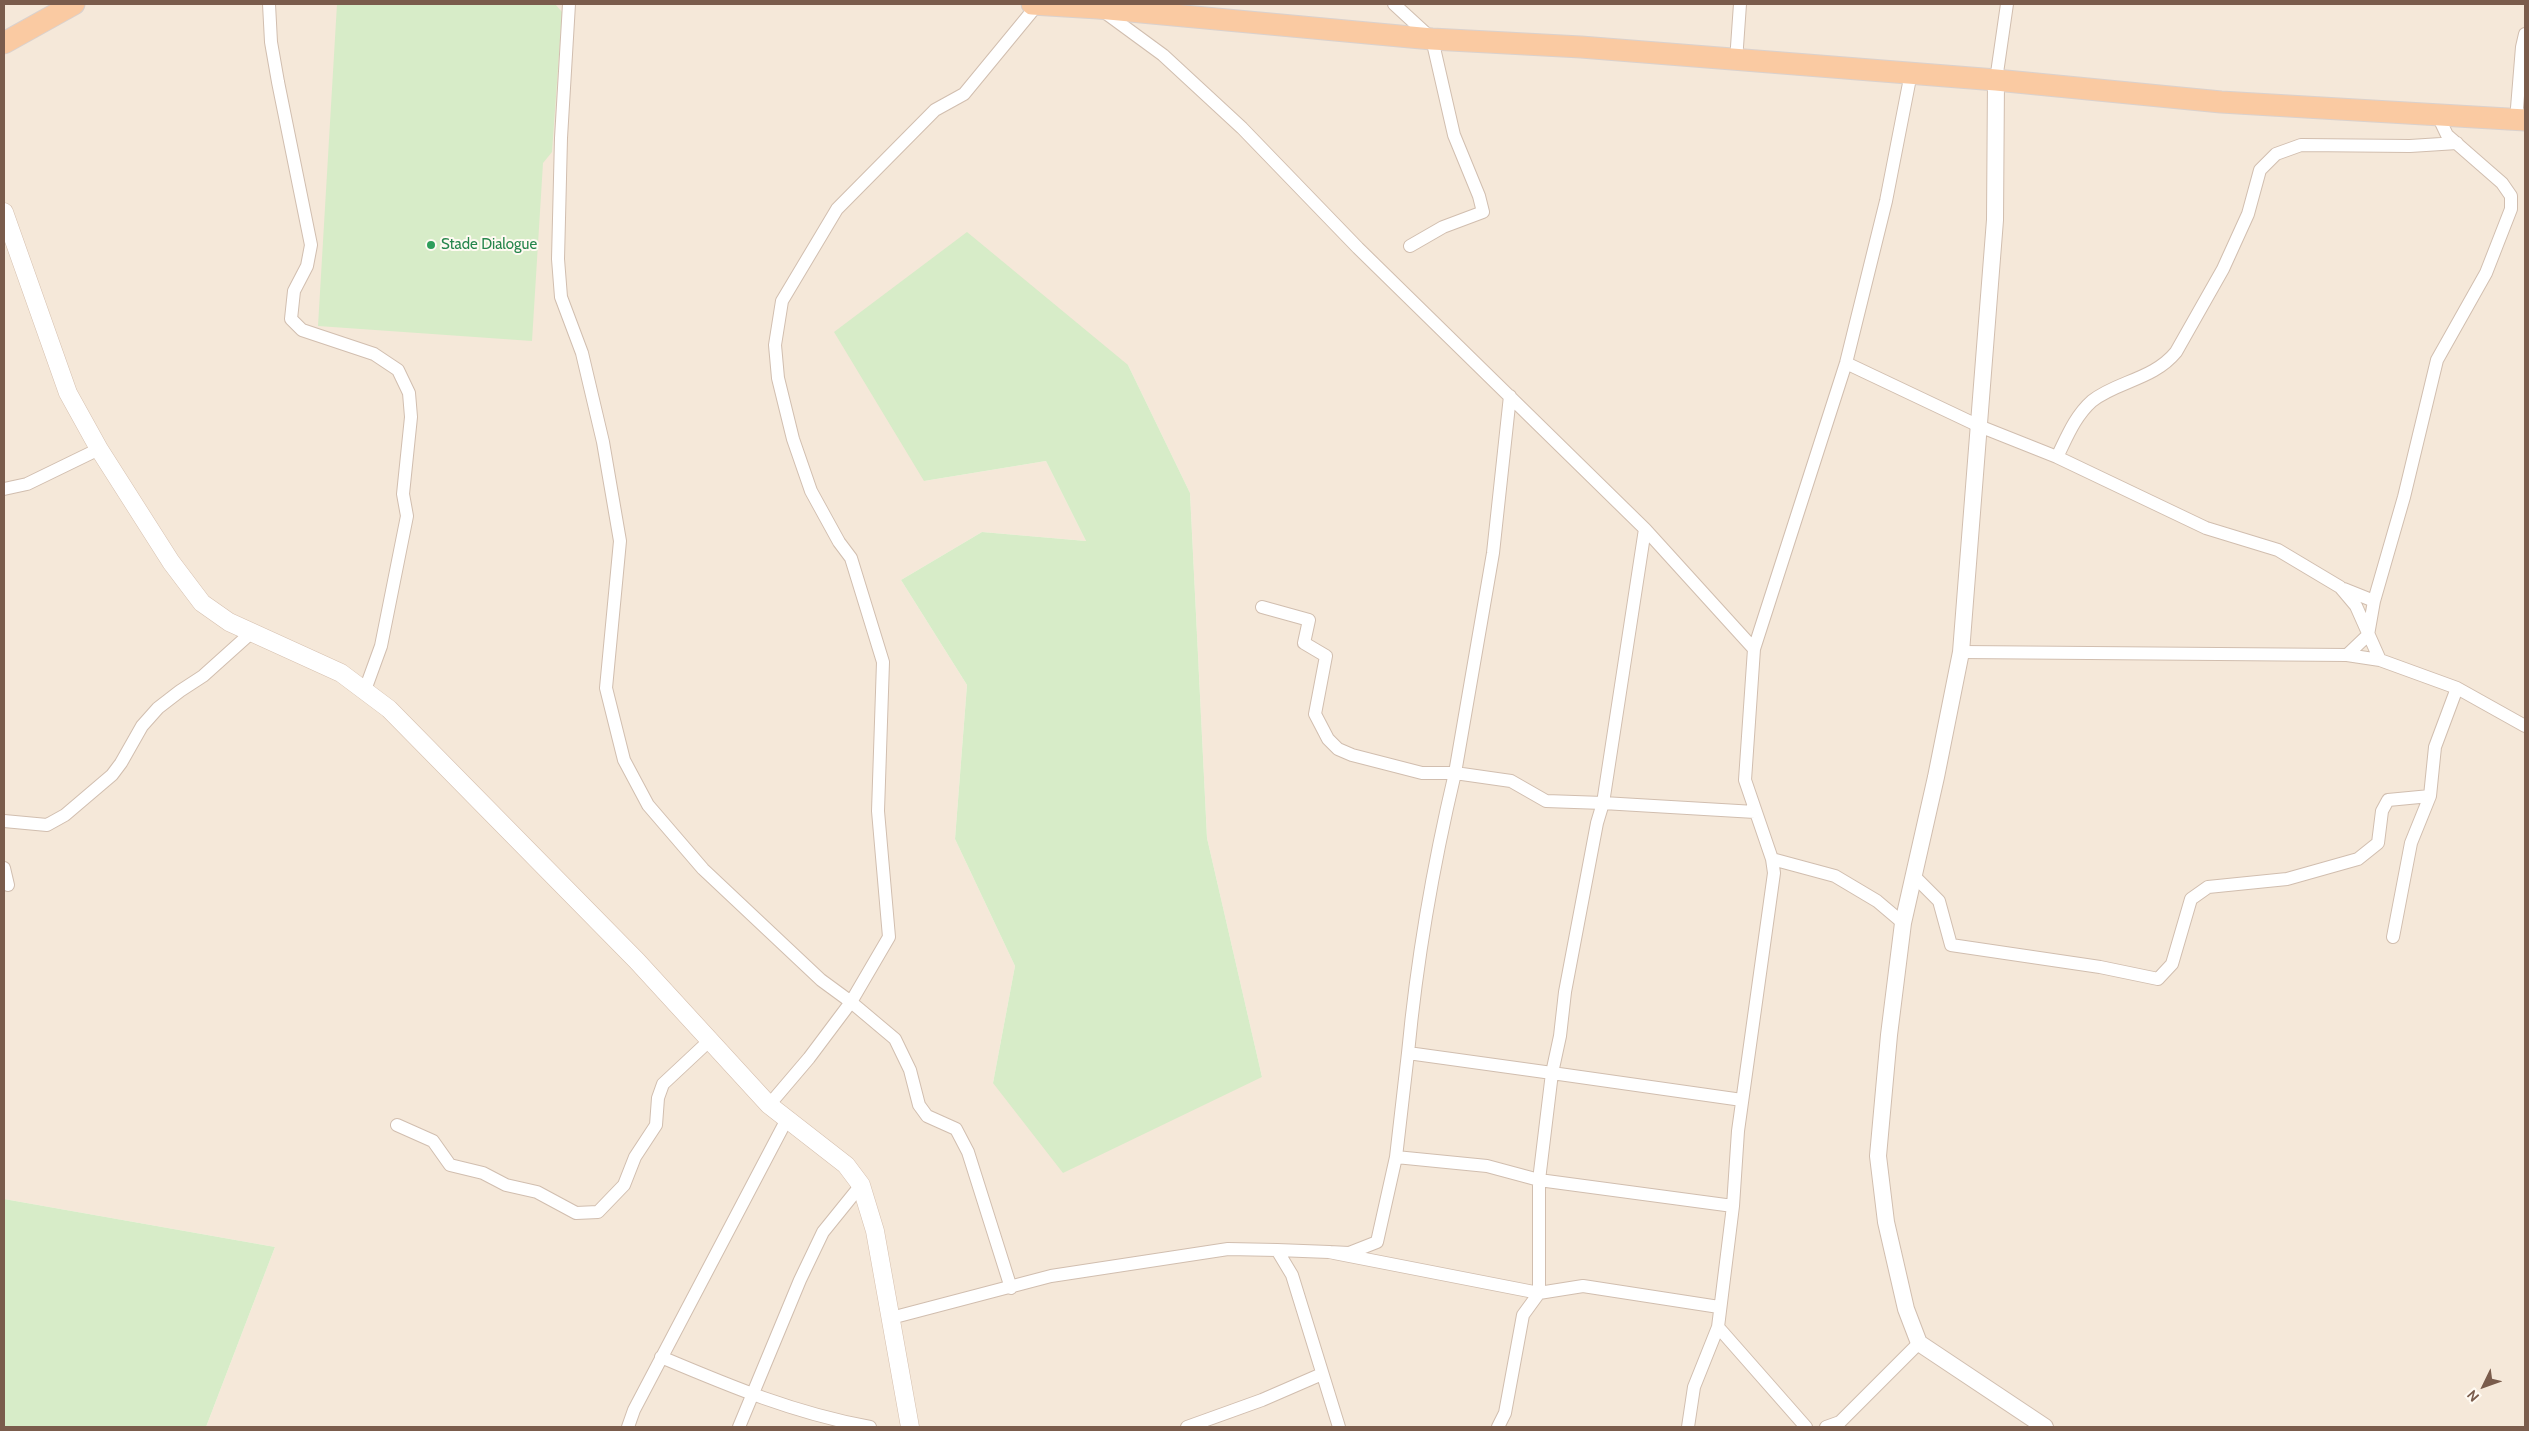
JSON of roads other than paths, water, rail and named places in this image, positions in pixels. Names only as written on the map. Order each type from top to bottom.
[{"type":"highway","points":[[4,43],[74,4]]},
{"type":"highway","points":[[1032,4],[1098,8],[1432,38],[1581,47],[1736,61],[1996,80],[2221,102],[2521,120]]},
{"type":"main road","points":[[4,212],[68,393],[99,449],[171,562],[202,603],[229,622],[341,673],[389,709],[470,789],[637,961],[769,1105],[846,1166],[861,1185],[875,1231],[910,1427]]},
{"type":"street","points":[[269,4],[271,42],[311,245],[307,266],[294,291],[291,319],[302,330],[374,354],[398,370],[409,393],[411,417],[403,494],[407,516],[381,646],[365,690]]},
{"type":"street","points":[[569,4],[561,138],[558,259],[562,297],[582,353],[603,442],[620,541],[606,688],[624,760],[648,804],[703,869],[821,980],[851,1002],[895,1039],[910,1070],[919,1105],[927,1116],[956,1129],[968,1152],[1011,1288]]},
{"type":"street","points":[[769,1105],[821,1044],[851,1002],[889,937],[878,810],[883,662],[851,558],[839,542],[811,491],[793,439],[778,378],[775,345],[782,301],[837,209],[935,110],[964,94],[1038,4]]},
{"type":"street","points":[[1394,4],[1432,38],[1454,135],[1479,196],[1483,212],[1443,227],[1410,246]]},
{"type":"street","points":[[1736,61],[1740,4]]},
{"type":"street","points":[[2007,4],[1996,80],[1995,220],[1961,652],[1903,923],[1889,1035],[1878,1156],[1886,1222],[1906,1309],[1919,1343],[2045,1427]]},
{"type":"street","points":[[1098,8],[1163,55],[1234,122],[1645,530],[1754,649]]},
{"type":"street","points":[[2521,120],[2522,46],[2525,34]]},
{"type":"street","points":[[1688,1427],[1694,1387],[1718,1327],[1733,1206],[1738,1131],[1772,898],[1774,874],[1772,858],[1745,780],[1754,649],[1846,363],[1886,201],[1912,74]]},
{"type":"street","points":[[2347,656],[2368,635],[2374,601],[2404,497],[2437,360],[2486,273],[2511,209],[2511,196],[2502,183],[2447,135],[2438,116]]},
{"type":"street","points":[[2057,457],[2077,417],[2093,400],[2166,365],[2176,352],[2223,269],[2248,214],[2260,170],[2276,154],[2301,145],[2410,146],[2457,143]]},
{"type":"street","points":[[1846,363],[1979,426],[2057,457],[2206,528],[2278,550],[2340,587],[2374,601]]},
{"type":"street","points":[[891,1318],[1051,1276],[1178,1256],[1228,1249],[1349,1253],[1377,1242],[1396,1156],[1422,932],[1438,843],[1455,773],[1493,553],[1510,396]]},
{"type":"street","points":[[4,489],[27,484],[99,449]]},
{"type":"street","points":[[1498,1427],[1504,1414],[1523,1315],[1539,1293],[1539,1180],[1552,1073],[1560,1036],[1565,992],[1597,824],[1603,803],[1645,530]]},
{"type":"street","points":[[2340,587],[2356,606],[2380,660]]},
{"type":"street","points":[[1262,607],[1309,620],[1304,642],[1326,656],[1315,714],[1328,739],[1338,749],[1352,755],[1422,773],[1455,773],[1511,781],[1546,801],[1755,812]]},
{"type":"street","points":[[4,821],[47,825],[65,815],[112,775],[142,726],[158,708],[180,690],[203,676],[252,632]]},
{"type":"street","points":[[1961,652],[2347,656],[2380,660],[2458,688],[2525,726]]},
{"type":"street","points":[[2393,937],[2411,843],[2430,796],[2435,747],[2458,688]]},
{"type":"street","points":[[1914,876],[1939,901],[1951,945],[2100,967],[2158,979],[2172,964],[2191,898],[2208,887],[2287,879],[2358,859],[2378,843],[2382,811],[2388,800],[2430,796]]},
{"type":"street","points":[[1772,858],[1835,876],[1877,901],[1903,923]]},
{"type":"street","points":[[4,868],[8,885]]},
{"type":"street","points":[[397,1125],[433,1141],[450,1165],[482,1173],[506,1185],[537,1192],[576,1213],[598,1212],[624,1185],[635,1157],[656,1125],[658,1098],[663,1084],[709,1041]]},
{"type":"street","points":[[1408,1053],[1742,1100]]},
{"type":"street","points":[[628,1427],[634,1410],[661,1357],[787,1119]]},
{"type":"street","points":[[1396,1156],[1487,1166],[1539,1180],[1733,1206]]},
{"type":"street","points":[[739,1427],[800,1280],[823,1232],[861,1185]]},
{"type":"street","points":[[1276,1250],[1292,1274],[1339,1427]]},
{"type":"street","points":[[1329,1252],[1539,1293],[1583,1286],[1719,1307]]},
{"type":"street","points":[[1718,1327],[1806,1427]]},
{"type":"street","points":[[1826,1427],[1839,1424],[1919,1343]]},
{"type":"street","points":[[661,1357],[752,1396],[830,1420],[870,1427]]},
{"type":"street","points":[[1187,1427],[1262,1400],[1322,1374]]},
{"type":"place","name":"Stade Dialogue","points":[[431,245]]}]
